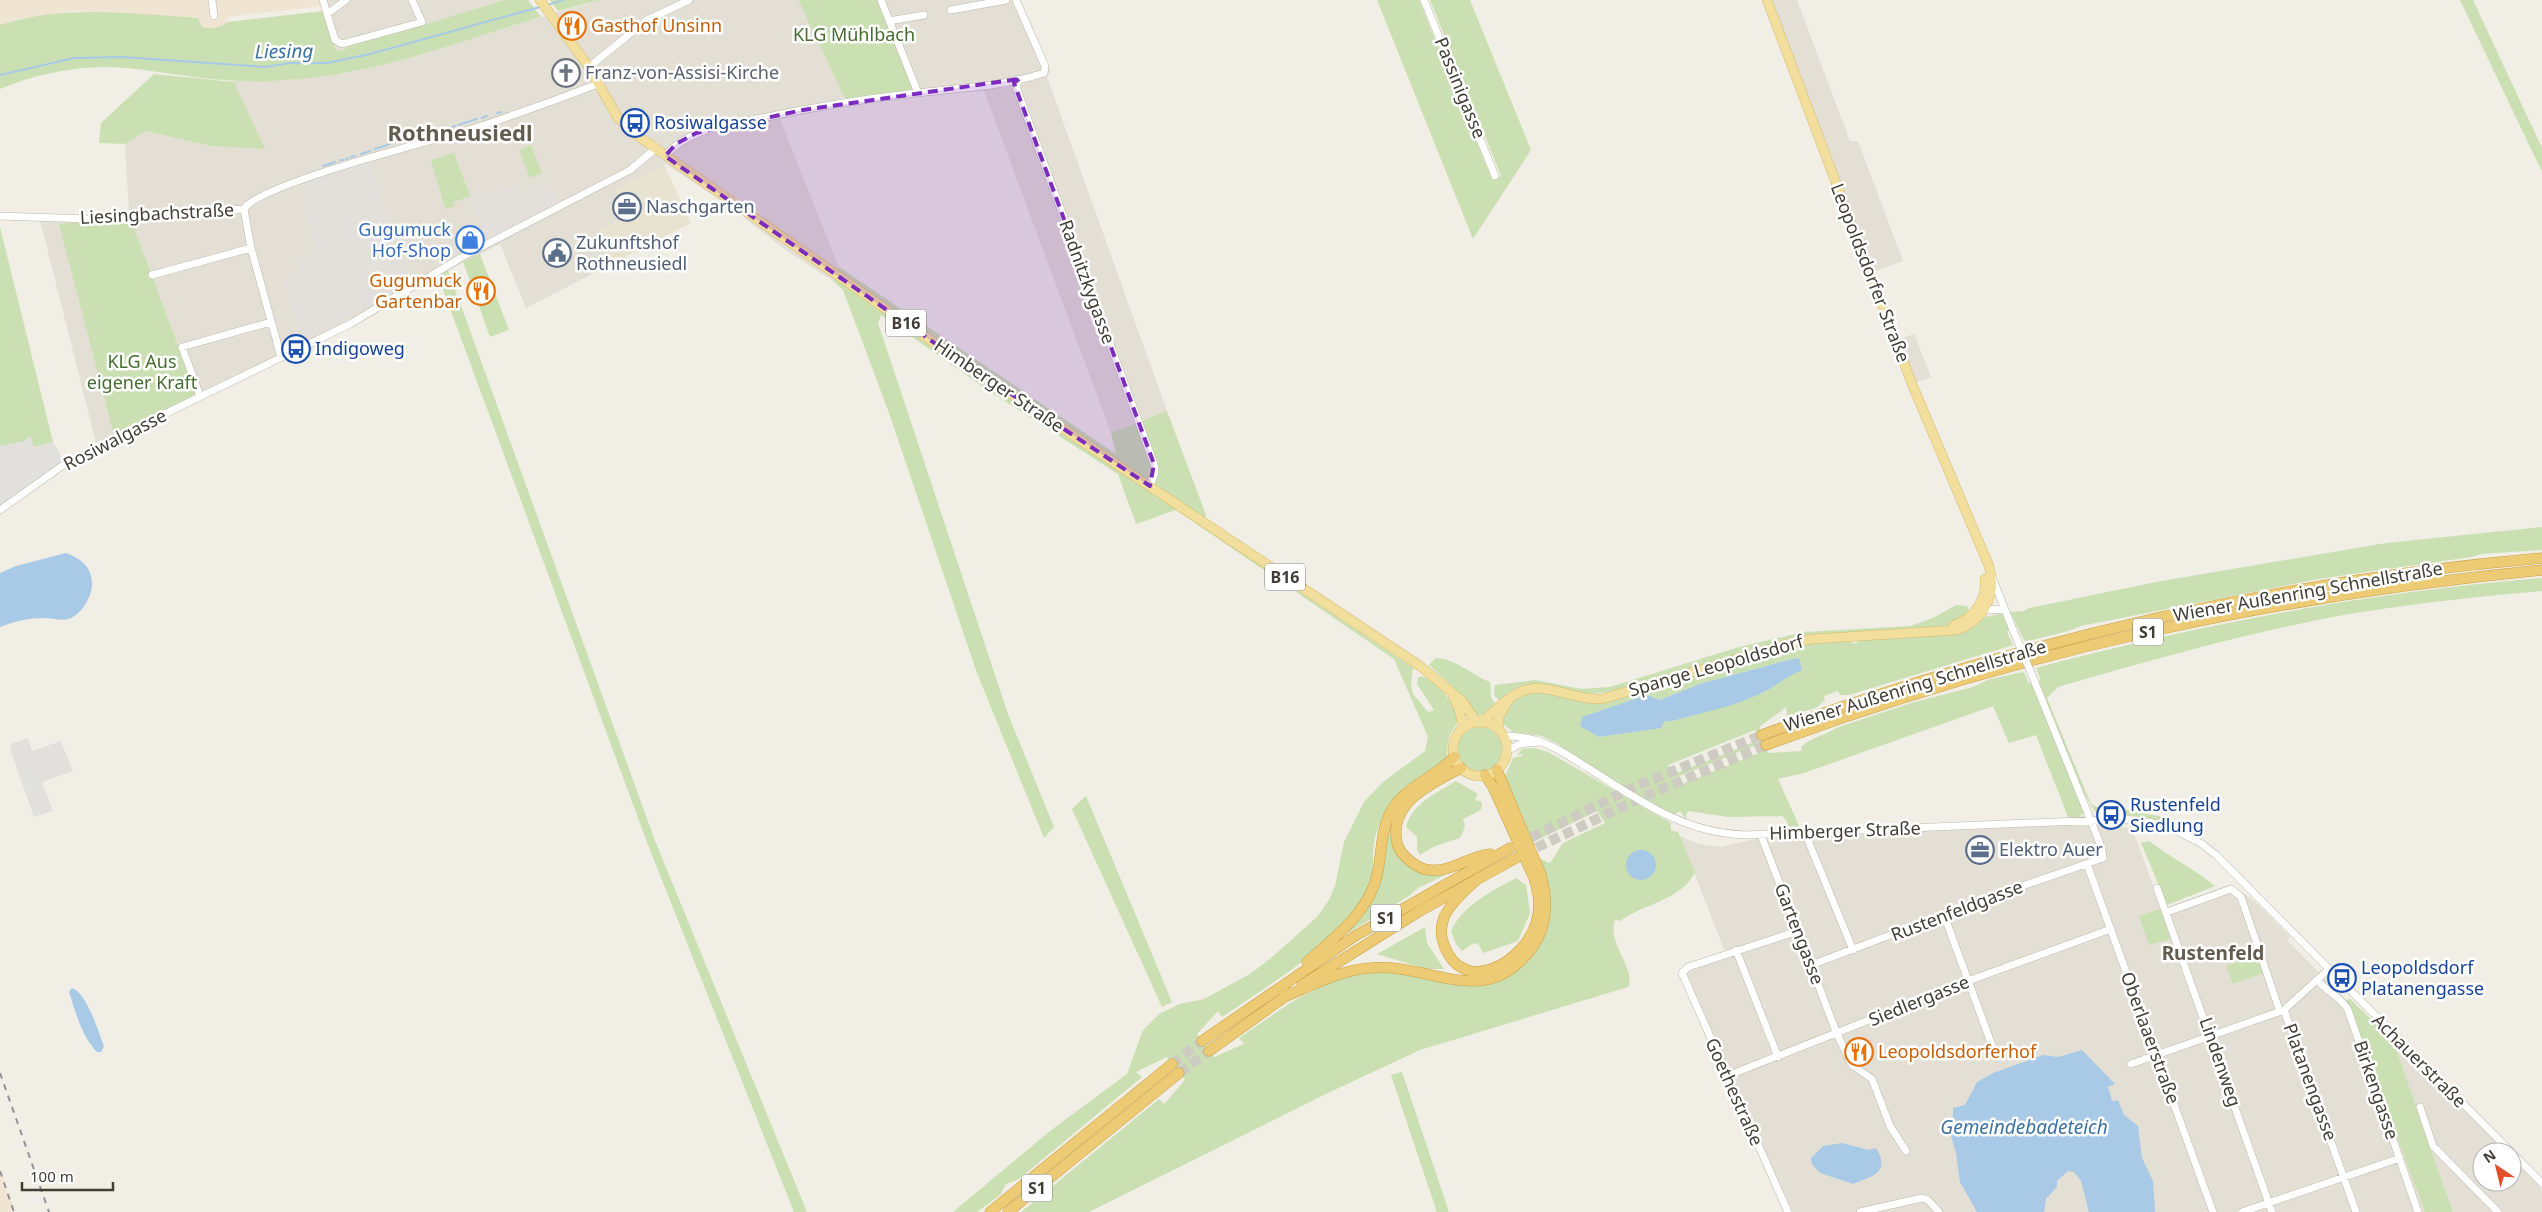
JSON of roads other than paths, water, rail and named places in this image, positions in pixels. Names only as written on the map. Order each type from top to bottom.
[{"type":"highway","name":"Wiener Außenring Schnellstraße","points":[[1762,735],[1885,692],[1969,666],[2092,633],[2222,604],[2336,583],[2486,563],[2542,558]]},
{"type":"highway","name":"Wiener Außenring Schnellstraße","points":[[1766,745],[1875,707],[1975,676],[2093,644],[2223,615],[2337,594],[2453,578],[2542,570]]},
{"type":"highway","points":[[1274,990],[1338,934],[1365,904],[1373,889],[1385,824],[1392,810],[1405,794],[1446,766],[1454,757]]},
{"type":"highway","name":"S1","points":[[1202,1041],[1355,936],[1506,850],[1484,855],[1451,868],[1431,870],[1418,867],[1400,850],[1396,840],[1396,826],[1399,814],[1405,805],[1415,796],[1461,768]]},
{"type":"highway","points":[[1284,997],[1342,974],[1370,968],[1404,969],[1452,980],[1480,982],[1510,970],[1524,958],[1536,942],[1544,924],[1546,891],[1497,770]]},
{"type":"highway","points":[[1478,878],[1452,904],[1442,926],[1442,938],[1452,959],[1464,967],[1478,971],[1492,970],[1506,964],[1519,953],[1530,939],[1539,907],[1534,878],[1493,786],[1485,775]]},
{"type":"highway","name":"S1","points":[[1209,1050],[1284,997],[1418,912],[1516,858]]},
{"type":"highway","name":"S1","points":[[990,1212],[1172,1064]]},
{"type":"highway","name":"S1","points":[[1008,1212],[1179,1073]]},
{"type":"main road","name":"Himberger Straße","points":[[540,0],[589,67],[597,84],[621,122],[655,149],[946,351],[1420,666],[1462,702],[1479,722]]},
{"type":"main road","name":"Leopoldsdorfer Straße","points":[[1767,0],[1912,384],[1991,574],[1989,590]]},
{"type":"main road","name":"Leopoldsdorfer Straße","points":[[1978,545],[1989,590]]},
{"type":"main road","name":"Spange Leopoldsdorf","points":[[1479,722],[1498,705],[1517,693],[1536,688],[1576,698],[1602,699],[1794,642],[1820,638],[1928,633],[1965,627],[1981,610],[1989,590]]},
{"type":"main road","name":"Himberger Straße","points":[[1453,695],[1460,712],[1463,728]]},
{"type":"main road","points":[[1501,732],[1479,722],[1463,728],[1454,741],[1454,757],[1461,768],[1473,775],[1485,775],[1497,770],[1505,759],[1507,751],[1499,717],[1509,698]]},
{"type":"street","points":[[212,0],[214,16]]},
{"type":"street","points":[[323,0],[335,40],[339,44],[422,22],[412,0]]},
{"type":"street","points":[[327,14],[346,0]]},
{"type":"street","points":[[589,67],[647,20],[688,0]]},
{"type":"street","points":[[881,0],[918,93]]},
{"type":"street","points":[[952,10],[1006,0]]},
{"type":"street","points":[[666,156],[681,141],[705,131],[802,110],[918,93],[978,88],[1044,73],[1045,66],[1016,0]]},
{"type":"street","name":"Passinigasse","points":[[1424,0],[1495,176]]},
{"type":"street","points":[[889,21],[924,15]]},
{"type":"street","name":"Radnitzkygasse","points":[[1019,79],[1016,87],[1154,464],[1155,472],[1150,486]]},
{"type":"street","name":"Liesingbachstraße","points":[[0,216],[88,219],[244,209],[254,199],[304,180],[407,146],[475,128],[563,98],[597,84]]},
{"type":"street","name":"Rosiwalgasse","points":[[0,510],[62,466],[200,396],[350,324],[462,256],[630,170],[655,149]]},
{"type":"street","points":[[244,209],[251,248],[281,357]]},
{"type":"street","points":[[152,275],[251,248]]},
{"type":"street","points":[[200,396],[182,347],[271,322]]},
{"type":"street","name":"Leopoldsdorfer Straße","points":[[1991,574],[2091,820],[2101,846],[2103,858]]},
{"type":"street","name":"Leopoldsdorfer Straße","points":[[1989,590],[2005,610]]},
{"type":"street","points":[[1981,610],[2005,610]]},
{"type":"street","name":"Himberger Straße","points":[[1501,732],[1526,736],[1557,748],[1678,822],[1717,833],[1761,835],[2132,819],[2173,829]]},
{"type":"street","points":[[1507,751],[1520,744],[1539,742]]},
{"type":"street","name":"Achauerstraße","points":[[2173,829],[2202,844],[2216,855],[2542,1183]]},
{"type":"street","points":[[1805,833],[1853,950]]},
{"type":"street","name":"Gartengasse","points":[[1761,835],[1837,1034],[1852,1065],[1872,1079],[1890,1126],[1906,1151]]},
{"type":"street","name":"Rustenfeldgasse","points":[[1811,965],[2103,858]]},
{"type":"street","name":"Oberlaaerstraße","points":[[2088,864],[2213,1212]]},
{"type":"street","name":"Lindenweg","points":[[2157,888],[2272,1212]]},
{"type":"street","points":[[2131,1064],[2282,1011],[2241,897],[2232,889],[2167,912]]},
{"type":"street","points":[[1944,915],[1994,1051]]},
{"type":"street","name":"Siedlergasse","points":[[1727,1076],[1968,982],[2112,929]]},
{"type":"street","points":[[1778,1057],[1736,950],[1798,931]]},
{"type":"street","name":"Goethestraße","points":[[1736,950],[1682,971],[1788,1212]]},
{"type":"street","name":"Platanengasse","points":[[2329,969],[2282,1011],[2356,1212]]},
{"type":"street","name":"Birkengasse","points":[[2317,980],[2328,992],[2344,1001],[2348,1010],[2418,1212]]},
{"type":"street","points":[[2420,1108],[2433,1146],[2498,1212]]},
{"type":"street","points":[[2242,1212],[2400,1158]]},
{"type":"street","points":[[1860,1212],[1922,1198],[1928,1200],[1939,1212]]},
{"type":"water","points":[[66,553],[84,563],[91,576],[91,593],[82,609],[68,619],[33,619],[0,627],[0,573],[16,566]]},
{"type":"water","points":[[1796,658],[1800,660],[1802,670],[1762,693],[1718,709],[1673,721],[1665,721],[1661,728],[1599,737],[1580,726],[1582,717],[1647,695],[1659,700],[1703,683]]},
{"type":"water","points":[[1641,850],[1647,851],[1655,859],[1655,871],[1647,879],[1641,880],[1635,879],[1627,871],[1626,865],[1627,859],[1635,851]]},
{"type":"water","points":[[72,988],[82,997],[91,1013],[104,1046],[101,1052],[97,1052],[91,1045],[83,1031],[69,992]]},
{"type":"water","name":"Gemeindebadeteich","points":[[2082,1050],[2115,1084],[2108,1087],[2112,1101],[2118,1100],[2124,1115],[2138,1126],[2142,1158],[2153,1181],[2155,1212],[2089,1212],[2081,1181],[2074,1172],[2068,1171],[2057,1181],[2057,1187],[2046,1199],[2044,1212],[1977,1212],[1960,1182],[1956,1153],[1947,1122],[1953,1120],[1953,1108],[1965,1105],[1977,1082],[1993,1073],[2043,1055],[2058,1057]]},
{"type":"water","points":[[1842,1143],[1869,1150],[1876,1148],[1882,1163],[1881,1168],[1873,1175],[1853,1184],[1820,1173],[1812,1164],[1811,1158],[1823,1146]]},
{"type":"waterway","name":"Liesing","points":[[547,5],[563,0]]},
{"type":"waterway","name":"Liesing","points":[[0,75],[74,58],[122,57],[265,67],[290,63],[327,63],[370,54],[540,7]]},
{"type":"waterway","points":[[497,113],[502,112]]},
{"type":"waterway","points":[[482,118],[487,116]]},
{"type":"waterway","points":[[458,125],[477,119]]},
{"type":"waterway","points":[[399,141],[428,133]]},
{"type":"waterway","points":[[375,149],[390,144]]},
{"type":"waterway","points":[[361,154],[370,151]]},
{"type":"waterway","points":[[351,157],[355,156]]},
{"type":"waterway","points":[[323,166],[335,162]]},
{"type":"tunnel","points":[[1518,844],[1636,786],[1762,735]]},
{"type":"tunnel","points":[[1523,854],[1643,797],[1766,745]]},
{"type":"tunnel","points":[[1172,1064],[1202,1041]]},
{"type":"tunnel","points":[[1179,1073],[1209,1051]]},
{"type":"railway","points":[[0,1073],[49,1212]]},
{"type":"railway","points":[[0,1171],[14,1212]]},
{"type":"place","name":"Gasthof Unsinn","points":[[572,26]]},
{"type":"place","name":"Franz-von-Assisi-Kirche","points":[[566,73]]},
{"type":"place","name":"Rosiwalgasse","points":[[635,123]]},
{"type":"place","name":"Naschgarten","points":[[627,207]]},
{"type":"place","name":"Gugumuck Hof-Shop","points":[[470,240]]},
{"type":"place","name":"Zukunftshof Rothneusiedl","points":[[557,253]]},
{"type":"place","name":"Gugumuck Gartenbar","points":[[481,291]]},
{"type":"place","name":"Indigoweg","points":[[296,349]]},
{"type":"place","name":"Rustenfeld Siedlung","points":[[2111,815]]},
{"type":"place","name":"Elektro Auer","points":[[1980,850]]},
{"type":"place","name":"Leopoldsdorf Platanengasse","points":[[2342,978]]},
{"type":"place","name":"Leopoldsdorferhof","points":[[1859,1052]]},
{"type":"district","name":"Rothneusiedl","points":[[460,133]]},
{"type":"district","name":"Rustenfeld","points":[[2213,953]]},
{"type":"park label","name":"KLG Mühlbach","points":[[854,35]]},
{"type":"park label","name":"KLG Aus eigener Kraft","points":[[142,372]]}]
